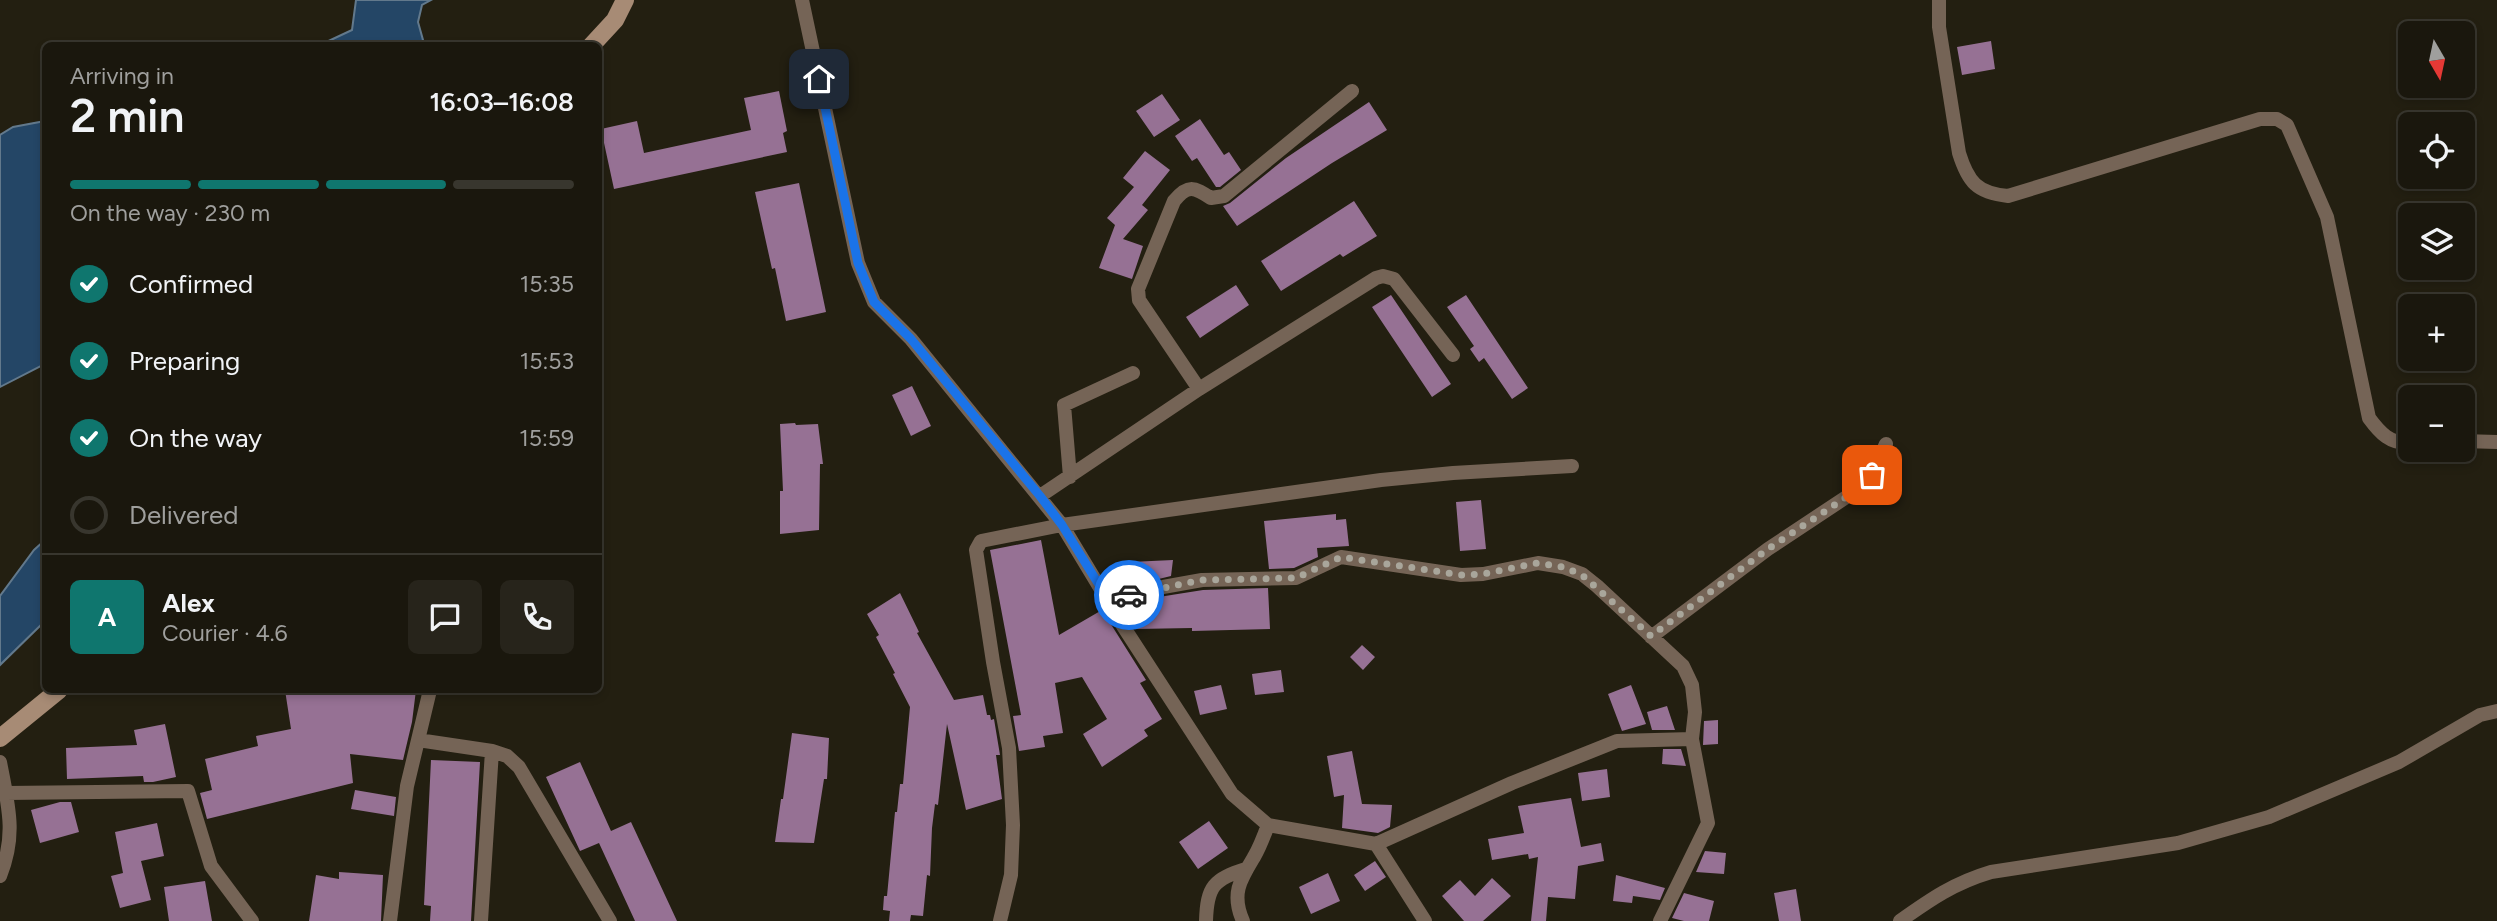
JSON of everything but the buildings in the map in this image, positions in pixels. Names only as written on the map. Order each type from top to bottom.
[{"type":"main road","points":[[595,42],[615,20],[625,0]]},
{"type":"main road","points":[[0,738],[55,693]]},
{"type":"street","points":[[802,0],[858,263],[874,302],[911,339],[1062,525],[1232,794],[1268,825],[1376,844],[1513,783],[1617,741],[1692,739]]},
{"type":"street","points":[[1939,0],[1939,27],[1959,152],[1964,170],[1987,194],[2008,197],[2260,119],[2277,119],[2287,125],[2328,217],[2370,418],[2382,436],[2398,441]]},
{"type":"street","points":[[1199,389],[1139,300],[1138,289],[1174,201],[1189,189],[1197,190],[1211,198],[1224,196],[1352,91]]},
{"type":"street","points":[[1040,496],[1199,389],[1376,278],[1383,276],[1394,279],[1453,355]]},
{"type":"street","points":[[1070,477],[1064,405],[1133,373]]},
{"type":"street","points":[[2475,441],[2497,442]]},
{"type":"street","points":[[1651,636],[1768,549],[1863,486],[1872,475],[1886,444]]},
{"type":"street","points":[[1000,921],[1011,876],[1013,825],[1009,748],[993,662],[977,545],[981,541],[1062,525],[1381,481],[1454,473],[1572,466]]},
{"type":"street","points":[[1109,601],[1202,580],[1296,578],[1341,557],[1461,575],[1483,574],[1538,563],[1563,567],[1582,575],[1651,636],[1689,675],[1695,712],[1692,739],[1708,823],[1660,921]]},
{"type":"street","points":[[390,921],[407,786],[429,693]]},
{"type":"street","points":[[1900,921],[1961,881],[1991,872],[2178,843],[2269,817],[2399,762],[2480,715],[2497,711]]},
{"type":"street","points":[[418,740],[492,751],[507,756],[519,766],[610,921]]},
{"type":"street","points":[[481,921],[492,751]]},
{"type":"street","points":[[0,762],[11,837],[8,857],[0,876]]},
{"type":"street","points":[[6,793],[188,791],[211,866],[252,921]]},
{"type":"street","points":[[1243,921],[1237,888],[1268,825]]},
{"type":"street","points":[[1376,844],[1425,921]]},
{"type":"street","points":[[1206,921],[1209,896],[1217,883],[1223,877],[1246,869]]},
{"type":"water","points":[[356,0],[431,0],[422,5],[418,22],[423,40],[421,42],[326,42],[352,30]]},
{"type":"water","points":[[42,122],[42,366],[0,387],[0,135],[13,127]]},
{"type":"water","points":[[42,543],[42,624],[0,665],[0,596]]},
{"type":"way so far","points":[[1129,595],[1202,580],[1296,578],[1341,557],[1461,575],[1483,574],[1538,563],[1563,567],[1582,575],[1651,636],[1768,549],[1863,486],[1872,475]]},
{"type":"route","points":[[819,79],[858,263],[874,302],[911,339],[1040,496],[1062,525],[1109,601],[1129,595]]}]
